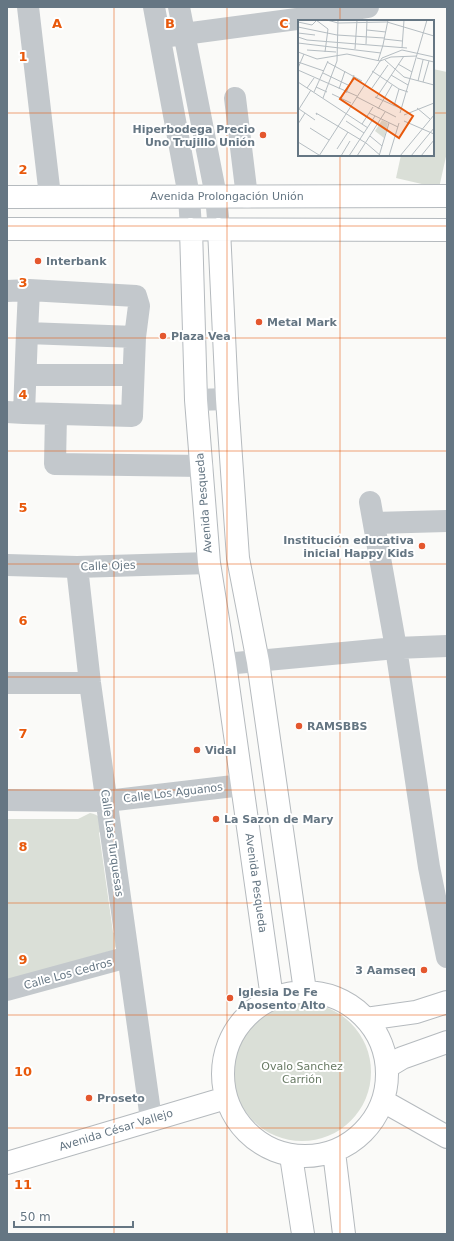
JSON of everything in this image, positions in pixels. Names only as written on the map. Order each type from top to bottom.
[{"type":"main road","name":"Avenida Prolongación Unión","points":[[7,197],[447,196]]},
{"type":"main road","points":[[7,229],[447,230]]},
{"type":"main road","name":"Avenida Pesqueda","points":[[190,229],[196,400],[209,563],[226,664],[272,998]]},
{"type":"main road","points":[[219,229],[227,399],[238,558],[258,662],[304,991]]},
{"type":"main road","points":[[304,991],[322,993],[338,999],[354,1008],[366,1019],[377,1034],[384,1049],[387,1067],[387,1084],[383,1101],[372,1123],[355,1140],[334,1152],[313,1157],[291,1156],[273,1150],[253,1138],[233,1114],[226,1098],[222,1074],[226,1050],[236,1028],[252,1010],[272,998],[288,993],[304,991]]},
{"type":"main road","points":[[366,1019],[416,1012],[447,1002]]},
{"type":"main road","points":[[387,1067],[402,1058],[447,1042]]},
{"type":"main road","name":"Avenida César Vallejo","points":[[7,1163],[151,1119],[226,1098]]},
{"type":"main road","points":[[383,1101],[447,1137]]},
{"type":"main road","points":[[334,1152],[344,1234]]},
{"type":"main road","points":[[291,1156],[303,1234]]},
{"type":"street","points":[[28,7],[50,196]]},
{"type":"street","name":"Avenida Pesqueda","points":[[154,7],[189,196],[190,229]]},
{"type":"street","points":[[179,7],[216,196],[219,229]]},
{"type":"street","points":[[160,37],[184,35],[296,13],[368,7]]},
{"type":"street","points":[[234,98],[247,197]]},
{"type":"street","points":[[7,291],[29,290],[136,296],[138,306],[135,338],[132,416],[16,412],[26,375],[29,290]]},
{"type":"street","points":[[27,333],[135,338]]},
{"type":"street","points":[[26,375],[133,375]]},
{"type":"street","points":[[196,400],[227,399]]},
{"type":"street","points":[[56,414],[56,464],[202,466]]},
{"type":"street","points":[[447,521],[372,512],[396,648],[438,864],[447,958]]},
{"type":"street","name":"Calle Ojes","points":[[7,565],[77,567],[209,563]]},
{"type":"street","name":"Calle Las Turquesas","points":[[77,567],[90,683],[151,1119]]},
{"type":"street","points":[[226,664],[396,648],[447,646]]},
{"type":"street","points":[[7,683],[90,683]]},
{"type":"street","name":"Calle Los Aguanos","points":[[7,800],[107,801],[242,785]]},
{"type":"street","name":"Calle Los Cedros","points":[[7,990],[128,957]]},
{"type":"green space","points":[[434,69],[447,72],[447,152],[439,188],[396,178],[401,156],[434,156]]},
{"type":"green space","points":[[90,813],[100,817],[103,824],[103,827],[99,833],[113,932],[116,936],[117,945],[114,950],[7,980],[7,819],[78,819]]},
{"type":"green space","name":"Ovalo Sanchez Carrión","points":[[295,1003],[309,1003],[335,1011],[351,1023],[363,1039],[366,1046],[370,1059],[370,1085],[366,1098],[363,1105],[351,1121],[335,1133],[328,1136],[309,1141],[295,1141],[269,1133],[253,1121],[241,1105],[238,1098],[233,1079],[233,1065],[241,1039],[253,1023],[269,1011],[276,1008]]},
{"type":"place","name":"Hiperbodega Precio Uno Trujillo Unión","points":[[263,135]]},
{"type":"place","name":"Interbank","points":[[38,261]]},
{"type":"place","name":"Metal Mark","points":[[259,322]]},
{"type":"place","name":"Plaza Vea","points":[[163,336]]},
{"type":"place","name":"Institución educativa inicial Happy Kids","points":[[422,546]]},
{"type":"place","name":"RAMSBBS","points":[[299,726]]},
{"type":"place","name":"Vidal","points":[[197,750]]},
{"type":"place","name":"La Sazon de Mary","points":[[216,819]]},
{"type":"place","name":"3 Aamseq","points":[[424,970]]},
{"type":"place","name":"Iglesia De Fe Aposento Alto","points":[[230,998]]},
{"type":"place","name":"Proseto","points":[[89,1098]]}]
